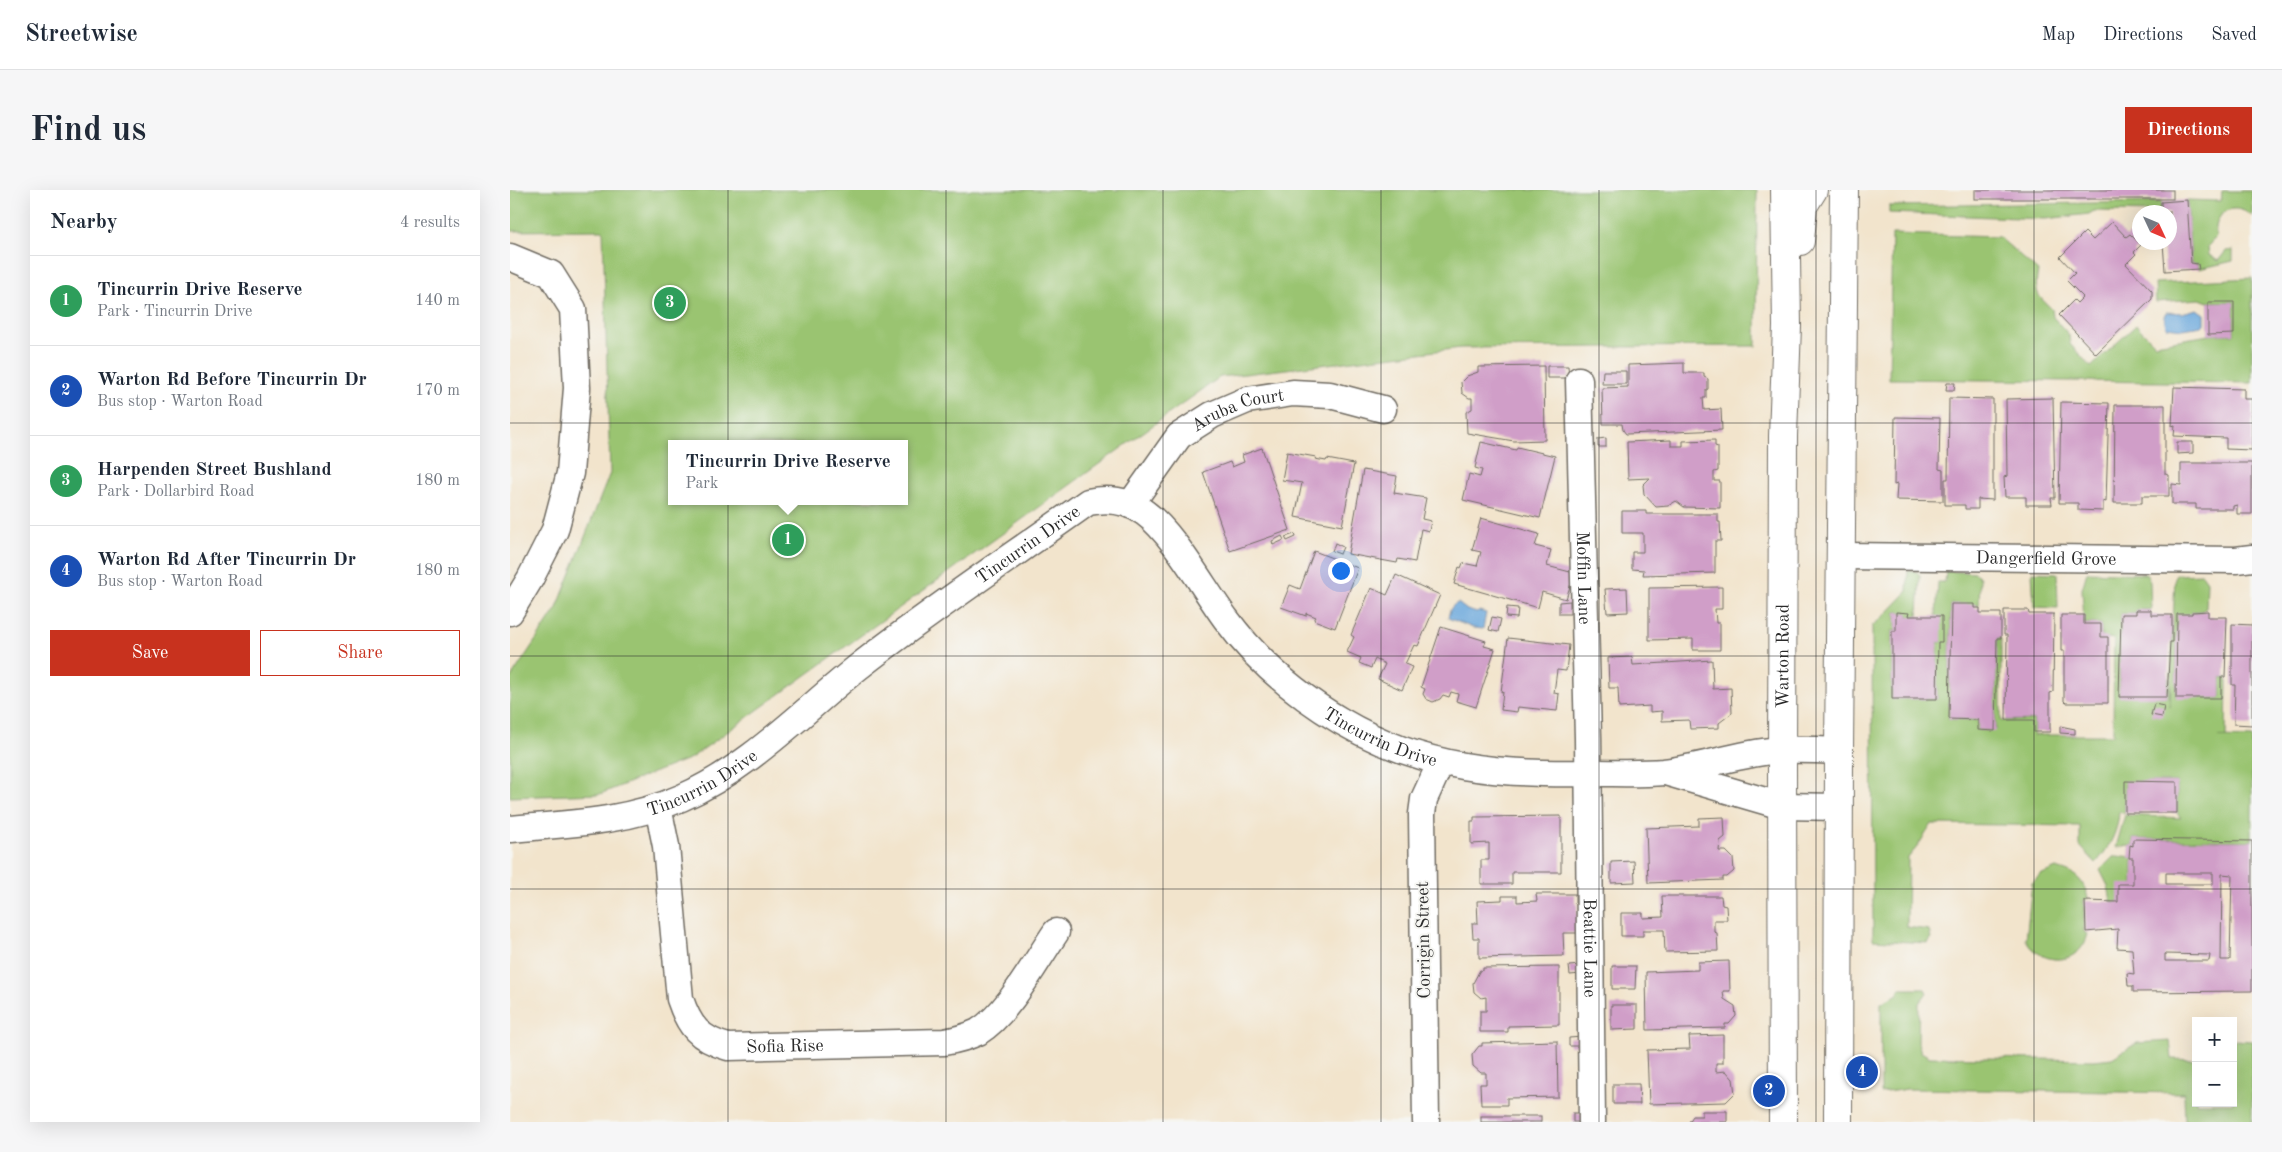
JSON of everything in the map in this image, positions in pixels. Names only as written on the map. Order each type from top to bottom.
[{"type":"main road","name":"Warton Road","points":[[1783,1122],[1783,436],[1787,326],[1785,190]]},
{"type":"main road","points":[[1787,326],[1797,275],[1803,206],[1813,190]]},
{"type":"main road","points":[[1838,1122],[1844,190]]},
{"type":"street","points":[[510,257],[551,274],[573,309],[577,388],[570,473],[555,530],[530,579],[510,612]]},
{"type":"street","name":"Moffin Lane","points":[[1579,380],[1588,774]]},
{"type":"street","name":"Aruba Court","points":[[1130,505],[1179,436],[1212,415],[1247,400],[1293,393],[1330,395],[1383,410]]},
{"type":"street","name":"Tincurrin Drive","points":[[510,829],[605,820],[658,807],[681,799],[728,772],[884,647],[1088,502],[1101,499],[1118,500],[1130,505],[1144,512],[1164,530],[1227,620],[1288,685],[1342,722],[1392,746],[1441,762],[1475,770],[1588,774],[1664,772],[1782,750],[1839,751]]},
{"type":"street","name":"Dangerfield Grove","points":[[1841,556],[2236,560],[2252,558]]},
{"type":"street","name":"Corrigin Street","points":[[1426,1122],[1422,814],[1424,799],[1441,762]]},
{"type":"street","name":"Tincurrin Drive","points":[[1664,772],[1782,806],[1839,807]]},
{"type":"street","name":"Beattie Lane","points":[[1588,774],[1592,1122]]},
{"type":"street","name":"Sofia Rise","points":[[658,807],[666,846],[680,999],[690,1022],[697,1032],[708,1041],[738,1047],[944,1042],[961,1039],[977,1032],[1000,1014],[1056,932]]},
{"type":"green space","points":[[510,190],[1757,190],[1756,346],[1461,348],[1220,377],[691,758],[600,794],[510,797],[510,679],[557,608],[610,473],[603,230],[510,231]]},
{"type":"green space","points":[[2222,191],[2252,191],[2252,216],[2245,211],[2231,209],[2221,216],[2216,229],[2216,237],[2208,246],[2209,255],[2218,261],[2226,251],[2233,250],[2233,261],[2199,269],[2198,264],[2191,263],[2187,200],[2221,201]]},
{"type":"green space","points":[[2161,202],[2161,205],[2132,205],[2132,212],[2094,211],[2089,214],[2045,219],[1889,213],[1889,206]]},
{"type":"green space","points":[[1892,234],[1999,237],[2038,271],[2036,284],[2040,297],[2052,309],[2053,317],[2069,335],[2070,344],[2091,367],[2136,325],[2155,344],[2209,335],[2234,334],[2234,302],[2208,302],[2200,299],[2156,302],[2155,283],[2252,278],[2252,383],[1889,379]]},
{"type":"green space","points":[[1908,571],[1917,572],[1920,575],[1918,617],[1908,616],[1908,613],[1896,612],[1896,631],[1892,631],[1892,699],[1937,699],[1938,642],[1942,642],[1936,617],[1938,582],[1945,582],[1946,571],[1976,573],[1980,578],[1979,605],[1951,604],[1949,719],[1978,720],[1978,730],[1995,730],[1997,638],[2001,639],[2001,721],[2034,720],[2034,735],[2113,735],[2114,639],[2101,637],[2101,624],[2084,624],[2082,589],[2087,572],[2146,574],[2150,582],[2151,610],[2136,610],[2136,614],[2121,614],[2119,696],[2167,697],[2167,678],[2169,678],[2170,706],[2175,575],[2202,574],[2207,581],[2206,608],[2202,611],[2192,612],[2192,614],[2177,621],[2176,697],[2221,698],[2221,677],[2227,678],[2226,737],[2218,737],[2252,738],[2252,841],[2133,839],[2133,846],[2116,847],[2125,815],[2181,818],[2177,813],[2177,782],[2125,782],[2125,813],[2119,812],[2117,826],[2112,839],[2096,863],[2080,846],[2080,826],[1932,824],[1908,858],[1907,927],[1929,930],[1931,939],[1928,943],[1873,940],[1872,626],[1907,592]]},
{"type":"green space","points":[[2032,572],[2057,573],[2058,608],[2034,607]]},
{"type":"green space","points":[[2126,856],[2133,858],[2133,884],[2118,902],[2111,901],[2108,886],[2100,870],[2113,857]]},
{"type":"green space","points":[[2056,868],[2077,877],[2084,886],[2088,898],[2084,900],[2084,932],[2088,934],[2084,945],[2069,957],[2060,959],[2041,955],[2026,940],[2032,883],[2040,875]]},
{"type":"green space","points":[[1899,989],[1925,989],[1927,993],[1919,1003],[1918,1043],[1921,1052],[1930,1057],[2094,1060],[2112,1058],[2137,1043],[2170,1041],[2172,1059],[2192,1060],[2192,1107],[2237,1107],[2237,1040],[2252,1041],[2252,1122],[2185,1122],[2184,1093],[1907,1089],[1881,1093],[1881,1003],[1898,994]]},
{"type":"water","points":[[2197,309],[2204,314],[2204,324],[2202,326],[2183,329],[2166,327],[2164,316],[2166,312],[2182,313]]},
{"type":"water","points":[[1458,603],[1467,610],[1486,613],[1483,629],[1473,628],[1448,618],[1452,607]]},
{"type":"building","points":[[1975,190],[2173,190],[2173,199],[1975,199]]},
{"type":"building","points":[[2187,200],[2191,263],[2198,264],[2199,269],[2165,271],[2164,250],[2177,250],[2177,205],[2161,205],[2161,202]]},
{"type":"building","points":[[2112,222],[2126,237],[2130,234],[2132,236],[2132,250],[2136,250],[2134,252],[2136,254],[2126,264],[2152,291],[2152,299],[2096,354],[2059,315],[2074,300],[2077,303],[2083,297],[2067,281],[2075,273],[2060,257],[2085,232],[2093,240]]},
{"type":"building","points":[[2208,302],[2234,302],[2234,334],[2208,335]]},
{"type":"building","points":[[1684,363],[1684,373],[1704,373],[1704,377],[1708,379],[1706,398],[1703,398],[1704,410],[1721,409],[1722,430],[1626,434],[1622,424],[1603,424],[1602,388],[1628,387],[1628,365]]},
{"type":"building","points":[[1544,366],[1545,440],[1514,441],[1467,433],[1466,412],[1472,409],[1472,398],[1462,393],[1461,382],[1467,376],[1478,372],[1478,367]]},
{"type":"building","points":[[1547,366],[1568,366],[1569,378],[1547,378]]},
{"type":"building","points":[[1603,371],[1626,371],[1626,384],[1602,384]]},
{"type":"building","points":[[1947,383],[1955,383],[1954,390],[1946,390]]},
{"type":"building","points":[[2174,387],[2244,389],[2244,399],[2252,399],[2252,450],[2226,449],[2226,438],[2174,436],[2175,425],[2172,426]]},
{"type":"building","points":[[1949,398],[1993,399],[1993,500],[1978,499],[1978,509],[1965,509],[1965,505],[1945,505],[1945,479],[1948,479]]},
{"type":"building","points":[[2053,398],[2055,498],[2051,498],[2052,505],[2026,505],[2026,497],[2005,497],[2004,477],[2007,476],[2006,399]]},
{"type":"building","points":[[2061,402],[2109,403],[2106,502],[2103,501],[2103,511],[2078,510],[2078,503],[2059,503]]},
{"type":"building","points":[[2115,405],[2165,405],[2165,474],[2169,475],[2169,496],[2142,496],[2142,503],[2114,503]]},
{"type":"building","points":[[1895,417],[1940,418],[1939,469],[1943,470],[1943,501],[1896,500],[1897,484],[1894,485]]},
{"type":"building","points":[[1606,438],[1606,447],[1598,447],[1598,439]]},
{"type":"building","points":[[1671,440],[1671,446],[1683,446],[1683,441],[1715,440],[1715,446],[1718,447],[1718,471],[1714,472],[1714,481],[1720,481],[1720,508],[1684,507],[1676,501],[1668,506],[1656,507],[1644,494],[1643,485],[1650,478],[1628,479],[1627,442]]},
{"type":"building","points":[[1481,442],[1516,450],[1517,447],[1555,456],[1540,518],[1463,500],[1469,474],[1480,477],[1482,470],[1475,468]]},
{"type":"building","points":[[2177,442],[2193,442],[2193,453],[2177,454]]},
{"type":"building","points":[[1262,448],[1290,530],[1230,551],[1203,472],[1230,462],[1232,467],[1244,462],[1242,455]]},
{"type":"building","points":[[1287,452],[1316,457],[1315,459],[1326,461],[1327,459],[1354,464],[1342,526],[1295,517],[1302,483],[1282,480]]},
{"type":"building","points":[[2181,463],[2252,463],[2252,514],[2237,514],[2237,505],[2233,506],[2233,509],[2196,509],[2196,504],[2172,504],[2172,484],[2181,485]]},
{"type":"building","points":[[1363,470],[1397,476],[1394,493],[1426,498],[1422,519],[1431,521],[1429,531],[1421,529],[1415,562],[1398,559],[1397,563],[1348,554]]},
{"type":"building","points":[[1622,511],[1646,511],[1646,514],[1718,514],[1721,541],[1715,541],[1715,573],[1643,575],[1644,570],[1632,569],[1632,552],[1643,552],[1643,533],[1622,533]]},
{"type":"building","points":[[1481,518],[1539,534],[1535,546],[1551,550],[1547,566],[1574,573],[1566,599],[1542,592],[1538,608],[1454,584],[1459,567],[1461,568],[1463,563],[1477,566],[1481,552],[1472,550]]},
{"type":"building","points":[[1295,534],[1296,537],[1287,541],[1285,537]]},
{"type":"building","points":[[1282,536],[1284,540],[1273,545],[1272,541]]},
{"type":"building","points":[[1335,543],[1343,547],[1340,554],[1332,551]]},
{"type":"building","points":[[1314,551],[1358,568],[1335,628],[1314,620],[1316,617],[1306,613],[1306,616],[1281,607],[1290,585],[1300,589]]},
{"type":"building","points":[[1396,575],[1440,595],[1418,646],[1414,645],[1405,664],[1412,667],[1402,690],[1378,679],[1385,664],[1375,659],[1371,668],[1359,663],[1361,658],[1347,652],[1354,637],[1351,635],[1371,588],[1387,595]]},
{"type":"building","points":[[1722,587],[1722,609],[1715,609],[1716,623],[1720,623],[1720,650],[1693,650],[1693,639],[1649,640],[1649,588]]},
{"type":"building","points":[[1627,588],[1628,612],[1607,613],[1605,589]]},
{"type":"building","points":[[1570,601],[1570,614],[1559,614],[1559,602]]},
{"type":"building","points":[[1951,604],[1975,604],[1975,608],[1980,608],[1980,613],[2001,613],[2001,638],[1997,638],[1995,731],[1978,730],[1978,720],[1949,719]]},
{"type":"building","points":[[1507,607],[1518,608],[1517,618],[1506,617]]},
{"type":"building","points":[[2004,610],[2028,610],[2029,614],[2054,614],[2053,692],[2050,693],[2050,732],[2034,732],[2034,720],[2006,720],[2007,635],[2004,635]]},
{"type":"building","points":[[2136,610],[2151,610],[2151,615],[2172,615],[2172,642],[2170,642],[2167,697],[2119,697],[2121,614],[2136,614]]},
{"type":"building","points":[[2208,611],[2208,617],[2227,617],[2225,677],[2221,677],[2221,698],[2176,698],[2177,614]]},
{"type":"building","points":[[1896,612],[1909,613],[1908,616],[1942,616],[1942,642],[1938,642],[1937,699],[1892,699],[1892,631],[1896,631]]},
{"type":"building","points":[[2061,615],[2084,615],[2084,624],[2101,624],[2101,637],[2108,637],[2108,703],[2066,703],[2064,701],[2064,651],[2061,651]]},
{"type":"building","points":[[1492,617],[1501,619],[1498,632],[1489,630]]},
{"type":"building","points":[[2232,624],[2252,625],[2252,725],[2234,724],[2235,685],[2232,685]]},
{"type":"building","points":[[1441,627],[1486,641],[1484,646],[1495,649],[1476,707],[1456,701],[1458,694],[1451,692],[1449,697],[1443,695],[1440,699],[1433,702],[1426,699],[1423,694],[1425,689],[1421,687]]},
{"type":"building","points":[[1508,638],[1569,645],[1566,671],[1557,670],[1554,693],[1559,694],[1557,711],[1518,707],[1517,712],[1501,710],[1503,691],[1501,692]]},
{"type":"building","points":[[1632,657],[1633,665],[1712,660],[1713,689],[1731,688],[1732,713],[1719,723],[1719,728],[1690,729],[1689,720],[1662,721],[1662,711],[1650,712],[1650,706],[1619,708],[1618,688],[1609,688],[1608,658]]},
{"type":"building","points":[[2154,704],[2164,706],[2162,717],[2151,715]]},
{"type":"building","points":[[2060,726],[2075,729],[2075,734],[2060,733]]},
{"type":"building","points":[[2125,781],[2177,782],[2177,813],[2125,813]]},
{"type":"building","points":[[1561,816],[1561,872],[1512,872],[1512,884],[1481,884],[1481,860],[1489,860],[1489,843],[1471,844],[1471,821],[1474,821],[1474,817]]},
{"type":"building","points":[[1724,817],[1725,837],[1720,841],[1719,851],[1726,851],[1733,858],[1734,871],[1727,877],[1723,877],[1723,880],[1648,883],[1646,828],[1699,826],[1699,818]]},
{"type":"building","points":[[2133,839],[2252,841],[2252,991],[2133,992],[2133,986],[2128,986],[2127,973],[2134,974],[2132,949],[2117,948],[2118,929],[2086,932],[2085,901],[2118,902],[2118,884],[2133,884],[2133,858],[2129,858],[2130,845],[2133,846]],"holes":[[[2166,873],[2213,873],[2213,884],[2166,884]],[[2222,874],[2232,875],[2230,960],[2221,960]],[[2165,954],[2210,955],[2209,961],[2165,961]]]},
{"type":"building","points":[[1634,861],[1635,882],[1611,883],[1611,862]]},
{"type":"building","points":[[1536,894],[1575,894],[1578,933],[1563,933],[1564,956],[1479,958],[1479,938],[1473,938],[1472,923],[1478,923],[1477,901],[1502,900],[1502,896],[1517,896],[1517,902],[1537,901]]},
{"type":"building","points":[[1662,896],[1721,896],[1722,905],[1726,906],[1727,920],[1714,920],[1714,932],[1717,933],[1718,951],[1665,952],[1664,930],[1643,930],[1643,936],[1621,936],[1621,913],[1643,913],[1643,918],[1663,917]]},
{"type":"building","points":[[1729,961],[1730,991],[1723,991],[1724,999],[1735,1006],[1736,1016],[1729,1024],[1725,1024],[1725,1028],[1647,1030],[1646,972],[1698,970],[1698,962]]},
{"type":"building","points":[[1580,965],[1581,974],[1570,975],[1569,966]]},
{"type":"building","points":[[1612,966],[1636,966],[1635,989],[1612,989]]},
{"type":"building","points":[[1559,967],[1559,1025],[1508,1026],[1508,1032],[1480,1032],[1480,1011],[1486,1011],[1486,997],[1481,998],[1474,992],[1473,983],[1480,970],[1483,971],[1483,968]]},
{"type":"building","points":[[1611,1005],[1637,1005],[1637,1029],[1611,1030]]},
{"type":"building","points":[[1723,1035],[1723,1063],[1716,1063],[1716,1072],[1726,1071],[1733,1079],[1735,1093],[1726,1102],[1649,1104],[1647,1050],[1690,1049],[1689,1036]]},
{"type":"building","points":[[1582,1037],[1582,1046],[1569,1046],[1569,1038]]},
{"type":"building","points":[[1557,1041],[1558,1097],[1507,1098],[1507,1105],[1481,1105],[1480,1084],[1486,1084],[1486,1073],[1481,1073],[1473,1066],[1472,1055],[1479,1046],[1482,1046],[1482,1043]]},
{"type":"building","points":[[1613,1084],[1639,1084],[1640,1104],[1613,1104]]},
{"type":"building","points":[[1702,1111],[1727,1111],[1727,1122],[1689,1122],[1693,1116],[1702,1116]]},
{"type":"building","points":[[1573,1113],[1583,1113],[1583,1122],[1573,1122]]},
{"type":"building","points":[[1481,1116],[1541,1116],[1541,1122],[1481,1122]]},
{"type":"place","name":"Harpenden Street Bushland","points":[[670,303]]},
{"type":"place","name":"Tincurrin Drive Reserve","points":[[788,540]]},
{"type":"place","name":"Warton Rd After Tincurrin Dr","points":[[1862,1072]]},
{"type":"place","name":"Warton Rd Before Tincurrin Dr","points":[[1769,1091]]}]
